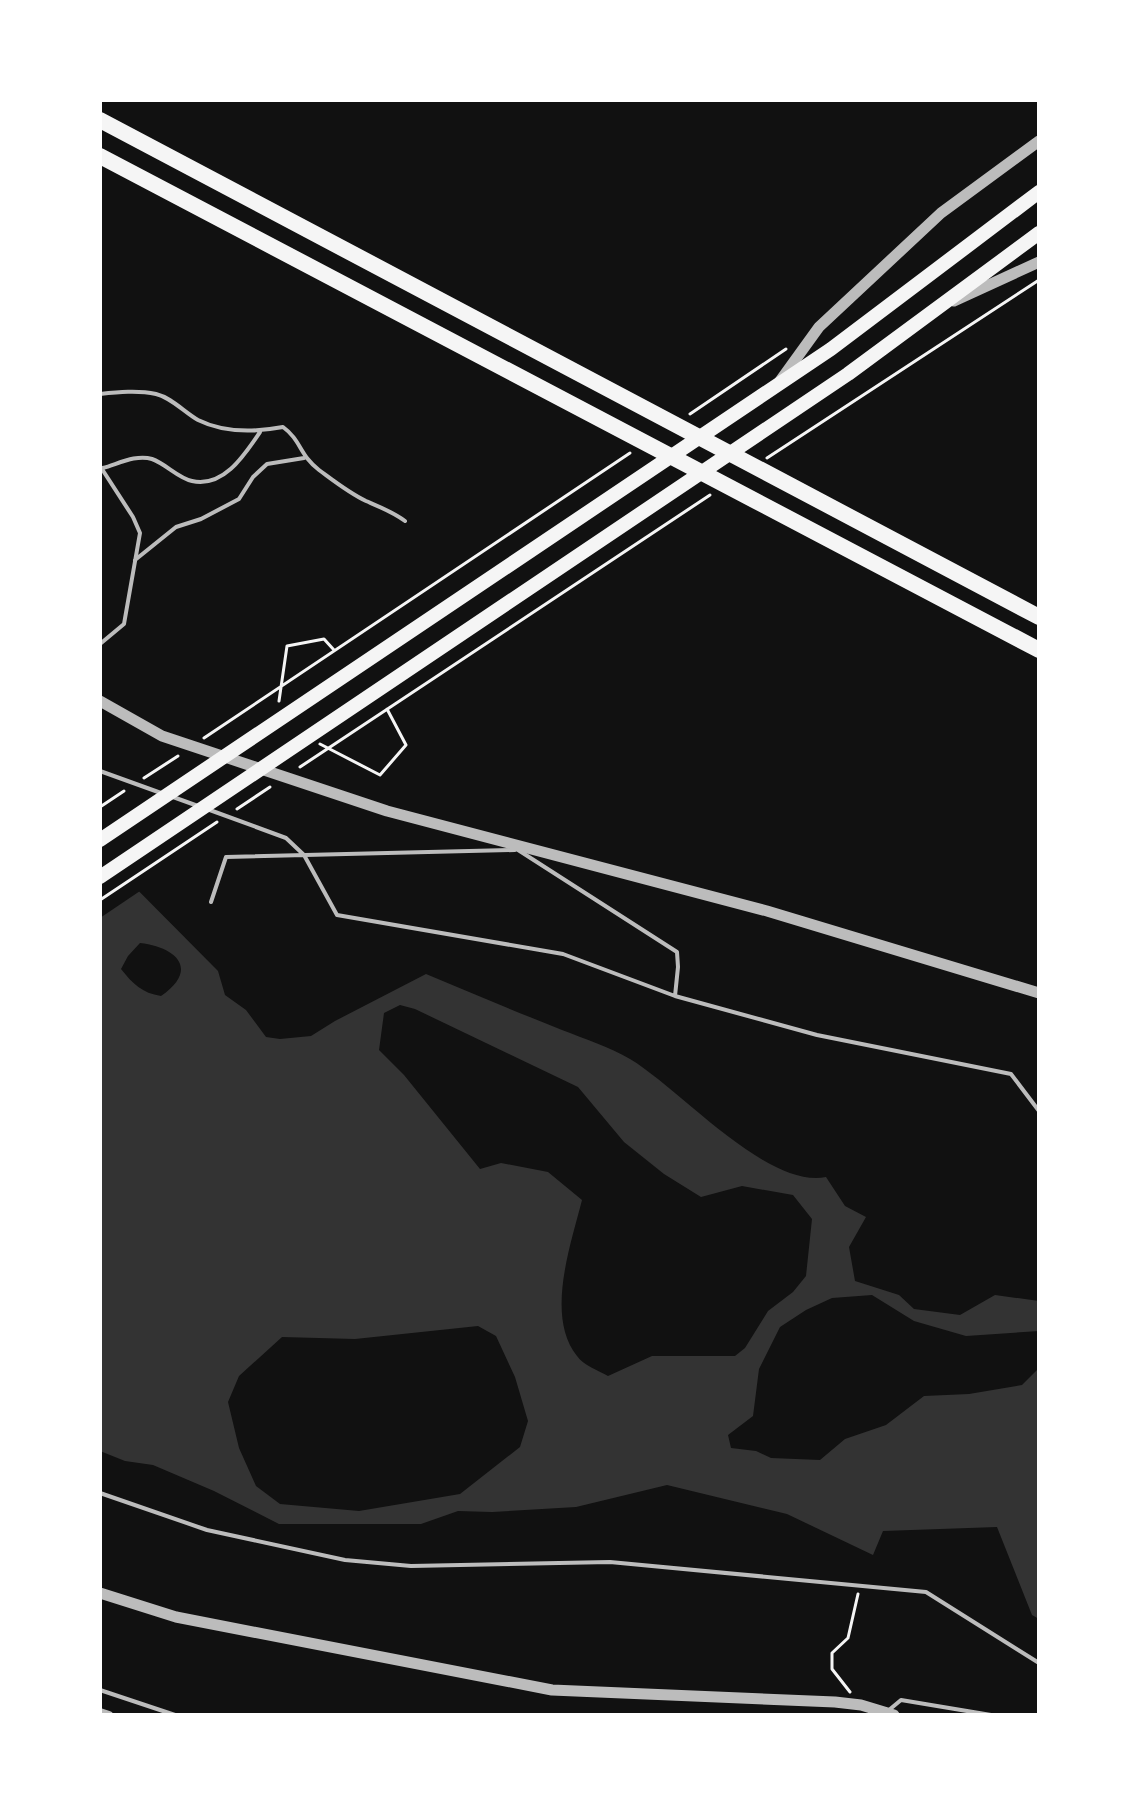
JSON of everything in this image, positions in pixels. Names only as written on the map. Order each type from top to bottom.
[{"type":"highway","points":[[100,120],[1039,617]]},
{"type":"highway","points":[[100,156],[1039,650]]},
{"type":"main road","points":[[100,840],[831,349],[1039,192]]},
{"type":"main road","points":[[100,877],[848,374],[1039,233]]},
{"type":"street","points":[[776,386],[819,327],[941,213],[1039,141]]},
{"type":"street","points":[[932,311],[1039,262]]},
{"type":"street","points":[[100,701],[162,736],[387,811],[767,911],[1039,993]]},
{"type":"street","points":[[100,1593],[176,1617],[552,1690],[835,1702],[891,1713]]},
{"type":"street","points":[[100,1712],[109,1715]]},
{"type":"lane","points":[[100,394],[157,394],[199,420],[241,431],[260,432],[283,427],[294,435],[304,458],[345,489],[405,521]]},
{"type":"lane","points":[[100,644],[124,624],[140,533],[101,467],[135,458],[152,459],[193,481],[214,478],[233,469],[260,432]]},
{"type":"lane","points":[[135,560],[176,527],[201,519],[239,499],[253,477],[267,464],[304,458]]},
{"type":"lane","points":[[100,771],[286,838],[304,855],[337,915],[563,954],[675,996],[817,1035],[1011,1074],[1039,1111]]},
{"type":"lane","points":[[211,902],[226,857],[515,847],[677,952],[675,996]]},
{"type":"lane","points":[[100,1493],[207,1530],[345,1560],[411,1566],[610,1562],[926,1592],[1039,1663]]},
{"type":"lane","points":[[100,1690],[175,1715]]},
{"type":"lane","points":[[891,1713],[901,1700],[991,1715]]},
{"type":"path","points":[[756,465],[1039,280]]},
{"type":"path","points":[[688,414],[793,344]]},
{"type":"path","points":[[204,738],[636,450]]},
{"type":"path","points":[[296,770],[716,491]]},
{"type":"path","points":[[277,713],[287,646],[324,639],[335,652]]},
{"type":"path","points":[[318,743],[380,775],[406,745],[387,709]]},
{"type":"path","points":[[139,781],[178,755]]},
{"type":"path","points":[[230,813],[270,787]]},
{"type":"path","points":[[100,807],[126,790]]},
{"type":"path","points":[[100,900],[217,822]]},
{"type":"path","points":[[859,1586],[848,1638],[832,1653],[832,1669],[861,1705]]},
{"type":"shaded area","points":[[100,852],[218,971],[225,995],[246,1010],[266,1037],[311,1036],[426,974],[630,1059],[751,1153],[777,1168],[803,1177],[826,1177],[845,1206],[866,1217],[849,1247],[855,1281],[899,1295],[914,1309],[960,1315],[995,1295],[1039,1301],[1039,1331],[966,1336],[914,1321],[872,1295],[832,1298],[780,1327],[759,1369],[753,1416],[728,1435],[731,1448],[756,1451],[771,1458],[820,1460],[845,1439],[886,1425],[924,1396],[969,1394],[1022,1385],[1039,1368],[1039,1619],[1032,1615],[997,1527],[883,1531],[873,1555],[787,1514],[667,1485],[576,1507],[458,1511],[421,1524],[279,1524],[153,1465],[125,1461],[100,1451]],"holes":[[[140,943],[164,949],[179,961],[179,977],[161,996],[138,987],[121,969]],[[400,1005],[415,1009],[578,1087],[624,1142],[664,1174],[701,1197],[742,1186],[793,1195],[812,1219],[806,1276],[793,1292],[768,1311],[745,1348],[735,1356],[652,1356],[608,1376],[587,1365],[577,1356],[568,1340],[562,1301],[567,1258],[582,1200],[548,1172],[501,1163],[480,1169],[404,1075],[379,1050],[384,1013]],[[478,1326],[496,1336],[515,1377],[528,1421],[520,1447],[460,1494],[359,1511],[280,1504],[256,1486],[239,1448],[228,1402],[239,1376],[282,1337],[355,1339]]]},
{"type":"pier","points":[[100,848],[143,889],[100,918]]}]
